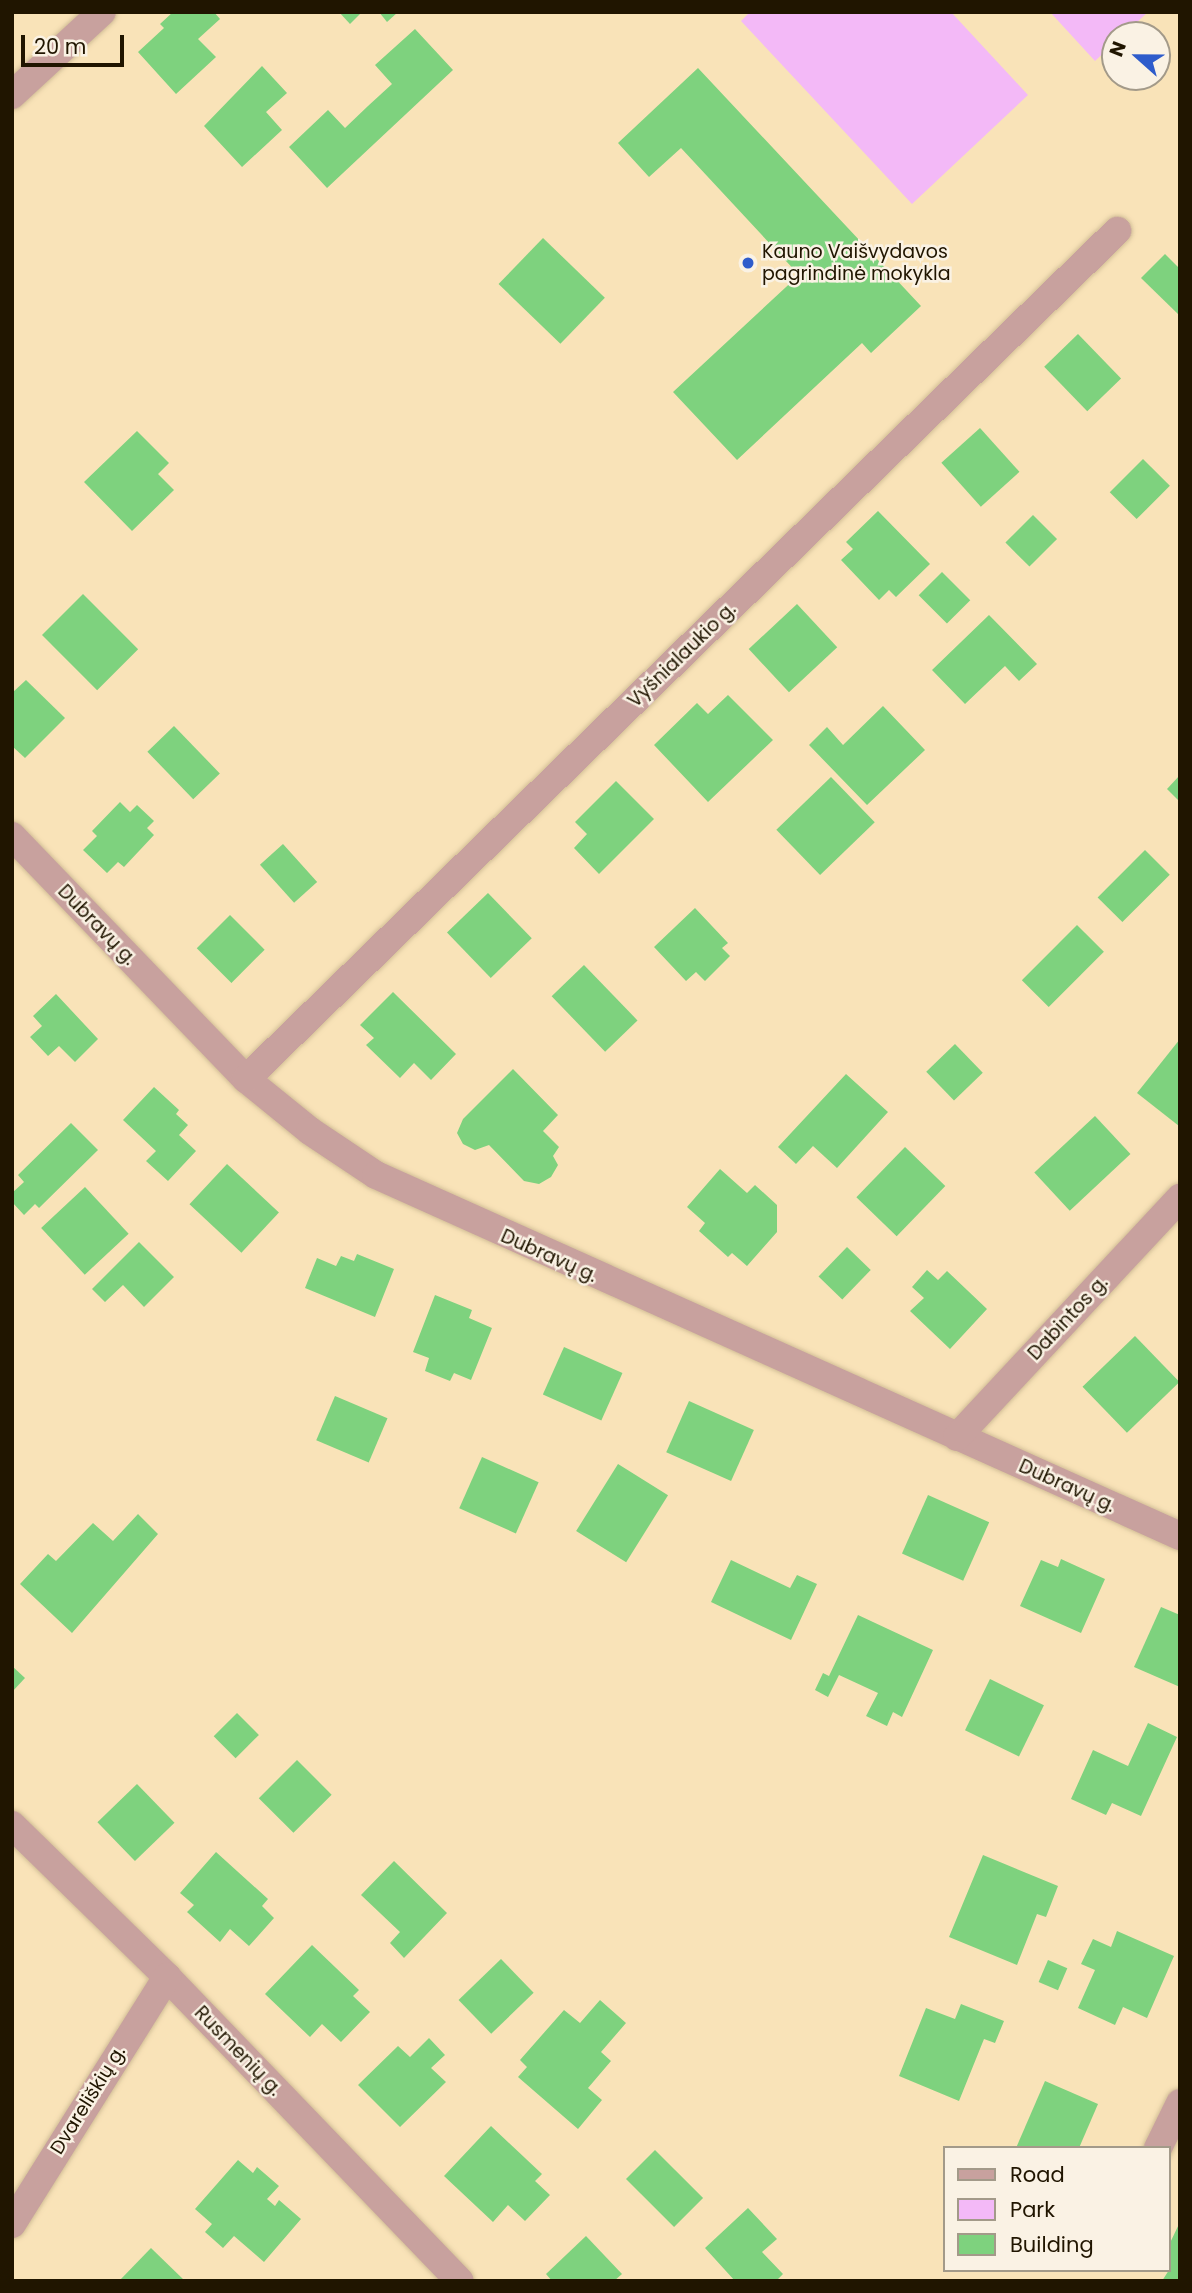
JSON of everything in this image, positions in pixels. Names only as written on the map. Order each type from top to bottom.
[{"type":"street","points":[[12,95],[102,12]]},
{"type":"street","name":"Vyšnialaukio g.","points":[[246,1079],[1117,231]]},
{"type":"street","name":"Dubravų g.","points":[[12,836],[246,1079],[310,1131],[376,1175],[1180,1536]]},
{"type":"street","name":"Dabintos g.","points":[[957,1437],[1180,1198]]},
{"type":"street","name":"Rusmenių g.","points":[[12,1825],[167,1977],[460,2281]]},
{"type":"street","name":"Dvareliškių g.","points":[[12,2224],[167,1977]]},
{"type":"street","points":[[1159,2146],[1180,2103]]},
{"type":"green space","points":[[750,12],[951,12],[1028,95],[912,204],[741,21]]},
{"type":"green space","points":[[1050,12],[1148,12],[1138,21],[1101,21],[1101,55],[1095,61]]},
{"type":"building","points":[[173,12],[214,12],[220,19],[198,39],[216,57],[176,94],[138,52],[164,28],[160,24]]},
{"type":"building","points":[[339,12],[362,12],[350,24]]},
{"type":"building","points":[[379,12],[398,12],[387,22]]},
{"type":"building","points":[[415,29],[453,70],[327,188],[289,147],[328,110],[345,128],[392,84],[375,65]]},
{"type":"building","points":[[262,66],[287,93],[266,112],[282,130],[242,167],[204,126]]},
{"type":"building","points":[[698,68],[921,306],[871,353],[862,343],[737,460],[673,392],[799,275],[681,148],[649,177],[618,143]]},
{"type":"building","points":[[543,238],[605,298],[560,344],[499,284]]},
{"type":"building","points":[[1165,254],[1180,269],[1180,316],[1141,278]]},
{"type":"building","points":[[1078,334],[1121,379],[1087,411],[1044,367]]},
{"type":"building","points":[[980,428],[1019,472],[981,507],[941,463]]},
{"type":"building","points":[[137,431],[169,463],[158,474],[174,490],[132,531],[84,482]]},
{"type":"building","points":[[1143,459],[1170,486],[1137,519],[1110,492]]},
{"type":"building","points":[[878,511],[930,564],[896,597],[889,590],[879,600],[841,560],[853,549],[846,542]]},
{"type":"building","points":[[1033,515],[1057,539],[1029,567],[1005,543]]},
{"type":"building","points":[[942,572],[970,600],[947,624],[919,595]]},
{"type":"building","points":[[83,594],[138,649],[97,690],[42,635]]},
{"type":"building","points":[[797,604],[837,647],[789,692],[749,649]]},
{"type":"building","points":[[989,615],[1037,664],[1019,681],[1005,666],[965,704],[932,670]]},
{"type":"building","points":[[26,680],[65,718],[25,758],[12,746],[12,693]]},
{"type":"building","points":[[728,695],[773,740],[708,802],[654,745],[697,703],[708,714]]},
{"type":"building","points":[[883,706],[925,750],[867,805],[809,745],[827,727],[843,745]]},
{"type":"building","points":[[174,726],[220,773],[193,799],[147,752]]},
{"type":"building","points":[[1180,775],[1180,802],[1167,789]]},
{"type":"building","points":[[831,777],[875,822],[820,875],[776,830]]},
{"type":"building","points":[[616,781],[654,819],[599,874],[574,848],[587,834],[575,822]]},
{"type":"building","points":[[120,802],[130,812],[137,805],[154,821],[147,828],[154,835],[124,867],[118,862],[107,873],[83,850],[97,836],[92,831]]},
{"type":"building","points":[[283,844],[317,882],[294,903],[260,865]]},
{"type":"building","points":[[1145,850],[1170,875],[1122,922],[1098,897]]},
{"type":"building","points":[[488,893],[532,938],[491,978],[447,933]]},
{"type":"building","points":[[695,908],[728,943],[722,948],[730,956],[705,981],[696,972],[686,981],[654,947]]},
{"type":"building","points":[[230,915],[265,950],[231,983],[197,948]]},
{"type":"building","points":[[1077,925],[1104,952],[1049,1007],[1022,980]]},
{"type":"building","points":[[584,965],[637,1020],[605,1052],[552,996]]},
{"type":"building","points":[[393,992],[456,1054],[431,1080],[414,1063],[400,1078],[366,1045],[374,1038],[360,1025]]},
{"type":"building","points":[[56,994],[98,1039],[75,1062],[59,1046],[48,1056],[30,1037],[42,1026],[33,1016]]},
{"type":"building","points":[[1180,1039],[1180,1124],[1179,1126],[1137,1093]]},
{"type":"building","points":[[955,1044],[983,1073],[954,1101],[926,1072]]},
{"type":"building","points":[[513,1069],[558,1115],[543,1131],[559,1147],[553,1156],[558,1165],[551,1177],[539,1184],[524,1181],[489,1145],[475,1150],[463,1144],[457,1133],[463,1119]]},
{"type":"building","points":[[846,1074],[888,1112],[837,1168],[813,1146],[796,1164],[778,1147]]},
{"type":"building","points":[[154,1087],[179,1110],[176,1114],[188,1125],[179,1135],[196,1151],[168,1181],[146,1161],[156,1151],[123,1120]]},
{"type":"building","points":[[1095,1116],[1130,1154],[1070,1211],[1034,1173]]},
{"type":"building","points":[[71,1123],[98,1150],[39,1208],[35,1204],[24,1215],[12,1202],[12,1193],[24,1182],[18,1175]]},
{"type":"building","points":[[905,1147],[945,1186],[897,1236],[856,1197]]},
{"type":"building","points":[[227,1164],[279,1212],[241,1253],[189,1204]]},
{"type":"building","points":[[720,1169],[747,1193],[755,1185],[777,1205],[777,1232],[747,1266],[732,1253],[728,1257],[699,1231],[705,1223],[687,1207]]},
{"type":"building","points":[[85,1187],[129,1234],[85,1275],[41,1228]]},
{"type":"building","points":[[139,1242],[174,1277],[144,1307],[123,1285],[105,1302],[92,1289]]},
{"type":"building","points":[[847,1247],[871,1270],[842,1299],[819,1276]]},
{"type":"building","points":[[357,1254],[394,1269],[375,1317],[305,1288],[317,1258],[336,1266],[341,1256],[354,1261]]},
{"type":"building","points":[[927,1270],[938,1280],[947,1271],[987,1309],[950,1349],[910,1311],[924,1298],[912,1287]]},
{"type":"building","points":[[435,1295],[472,1310],[469,1318],[492,1328],[471,1380],[454,1373],[450,1381],[425,1371],[429,1358],[413,1352]]},
{"type":"building","points":[[1135,1336],[1179,1382],[1127,1433],[1082,1387]]},
{"type":"building","points":[[564,1347],[622,1373],[601,1421],[543,1395]]},
{"type":"building","points":[[335,1396],[387,1418],[369,1462],[316,1440]]},
{"type":"building","points":[[689,1401],[754,1430],[731,1481],[666,1452]]},
{"type":"building","points":[[482,1457],[539,1482],[516,1533],[459,1508]]},
{"type":"building","points":[[618,1464],[668,1495],[626,1562],[576,1531]]},
{"type":"building","points":[[928,1495],[989,1522],[963,1581],[902,1553]]},
{"type":"building","points":[[138,1514],[158,1534],[72,1633],[20,1584],[48,1554],[56,1561],[93,1523],[113,1541]]},
{"type":"building","points":[[1061,1559],[1105,1579],[1081,1633],[1020,1606],[1041,1560],[1058,1567]]},
{"type":"building","points":[[731,1560],[790,1588],[797,1575],[817,1584],[791,1640],[711,1602]]},
{"type":"building","points":[[1161,1607],[1180,1615],[1180,1687],[1134,1667]]},
{"type":"building","points":[[858,1615],[933,1650],[902,1717],[893,1712],[887,1726],[866,1716],[878,1693],[839,1675],[828,1697],[815,1690],[823,1673],[829,1676]]},
{"type":"building","points":[[12,1666],[25,1678],[12,1692]]},
{"type":"building","points":[[990,1679],[1044,1705],[1019,1757],[965,1730]]},
{"type":"building","points":[[237,1713],[259,1735],[236,1758],[214,1736]]},
{"type":"building","points":[[1148,1723],[1177,1737],[1141,1816],[1112,1803],[1106,1815],[1071,1799],[1093,1750],[1128,1766]]},
{"type":"building","points":[[297,1760],[332,1795],[293,1833],[259,1798]]},
{"type":"building","points":[[137,1784],[175,1823],[135,1861],[97,1822]]},
{"type":"building","points":[[216,1852],[268,1899],[262,1906],[274,1918],[249,1946],[230,1929],[220,1942],[187,1912],[194,1905],[180,1893]]},
{"type":"building","points":[[983,1855],[1058,1886],[1046,1917],[1037,1914],[1017,1965],[949,1937]]},
{"type":"building","points":[[394,1861],[447,1913],[404,1958],[390,1943],[400,1932],[361,1895]]},
{"type":"building","points":[[1117,1931],[1174,1956],[1147,2018],[1123,2007],[1115,2025],[1078,2008],[1095,1970],[1081,1964],[1093,1939],[1111,1947]]},
{"type":"building","points":[[312,1945],[359,1990],[353,1996],[370,2012],[341,2042],[322,2024],[310,2037],[265,1994]]},
{"type":"building","points":[[501,1959],[534,1993],[491,2034],[459,2000]]},
{"type":"building","points":[[1048,1960],[1067,1968],[1058,1990],[1039,1982]]},
{"type":"building","points":[[600,2000],[626,2023],[601,2052],[611,2061],[588,2088],[602,2100],[578,2129],[518,2077],[527,2067],[520,2060],[564,2010],[580,2023]]},
{"type":"building","points":[[961,2004],[1004,2021],[995,2043],[984,2039],[959,2101],[899,2076],[926,2008],[955,2019]]},
{"type":"building","points":[[429,2038],[445,2055],[431,2068],[446,2082],[400,2127],[358,2085],[398,2046],[410,2057]]},
{"type":"building","points":[[1045,2081],[1098,2104],[1080,2146],[1017,2146]]},
{"type":"building","points":[[491,2126],[542,2174],[535,2181],[550,2195],[525,2221],[508,2205],[493,2222],[444,2176]]},
{"type":"building","points":[[655,2150],[703,2198],[674,2227],[626,2179]]},
{"type":"building","points":[[238,2160],[253,2173],[257,2167],[279,2186],[267,2199],[275,2206],[279,2200],[301,2219],[264,2262],[234,2236],[223,2248],[205,2232],[212,2224],[195,2209]]},
{"type":"building","points":[[748,2208],[777,2239],[762,2252],[783,2274],[776,2281],[735,2281],[705,2248]]},
{"type":"building","points":[[1180,2222],[1180,2281],[1162,2281],[1168,2272],[1171,2272],[1171,2241]]},
{"type":"building","points":[[586,2236],[622,2274],[614,2281],[552,2281],[546,2274]]},
{"type":"building","points":[[151,2248],[185,2281],[119,2281]]},
{"type":"place","name":"Kauno Vaišvydavos pagrindinė mokykla","points":[[748,263]]}]
